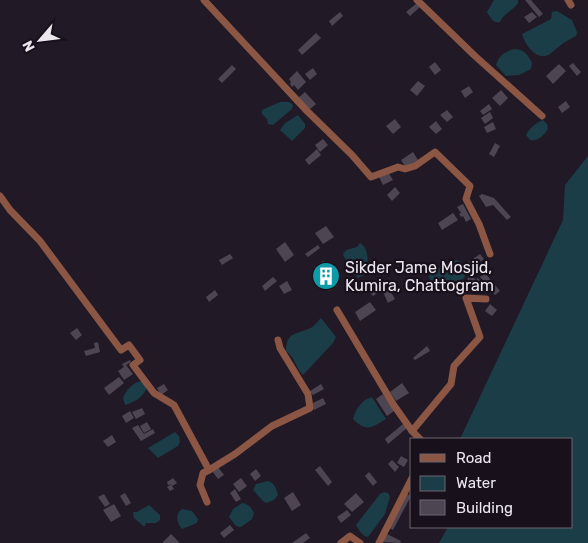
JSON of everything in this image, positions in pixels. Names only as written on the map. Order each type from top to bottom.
[{"type":"street","points":[[204,0],[306,111],[352,155],[371,177],[398,167],[405,169],[415,166],[435,152],[470,186],[466,199],[479,224],[490,254]]},
{"type":"street","points":[[417,0],[475,56],[542,116]]},
{"type":"street","points":[[0,196],[10,210],[40,241],[121,350],[129,345],[140,360],[133,365],[154,394],[174,405],[209,470]]},
{"type":"street","points":[[412,431],[451,384],[454,366],[480,337],[466,298],[486,299]]},
{"type":"street","points":[[337,310],[393,404],[419,438]]},
{"type":"street","points":[[207,502],[200,485],[203,473],[235,454],[272,426],[310,408],[308,394],[280,348],[278,340]]},
{"type":"street","points":[[379,543],[410,482]]},
{"type":"street","points":[[341,543],[350,536],[360,543]]},
{"type":"water","points":[[494,0],[518,0],[518,3],[500,22],[495,22],[487,12]]},
{"type":"water","points":[[557,11],[572,20],[577,32],[576,36],[550,54],[541,56],[536,54],[526,43],[522,34],[551,19],[552,12]]},
{"type":"water","points":[[514,49],[523,51],[527,55],[532,63],[531,69],[519,75],[506,76],[496,65],[503,54]]},
{"type":"water","points":[[280,102],[289,102],[293,105],[292,109],[273,125],[268,124],[267,119],[262,114],[262,110]]},
{"type":"water","points":[[298,115],[305,124],[305,128],[292,141],[280,130],[285,123]]},
{"type":"water","points":[[543,120],[547,124],[548,129],[540,138],[530,140],[526,135],[533,126]]},
{"type":"water","points":[[588,156],[588,543],[439,543],[447,528],[573,528],[573,438],[460,438],[563,220],[565,185]]},
{"type":"water","points":[[360,243],[366,249],[368,263],[364,275],[358,278],[343,254],[346,250],[357,247]]},
{"type":"water","points":[[456,260],[466,267],[465,276],[462,280],[452,283],[443,292],[438,292],[429,275],[447,263]]},
{"type":"water","points":[[321,318],[336,337],[333,343],[303,375],[286,351],[288,341],[295,334],[312,327]]},
{"type":"water","points":[[142,381],[146,384],[144,393],[132,403],[125,405],[123,398],[126,392],[130,387]]},
{"type":"water","points":[[372,397],[386,419],[370,427],[362,426],[353,419],[360,405]]},
{"type":"water","points":[[175,432],[179,436],[180,442],[178,446],[158,458],[148,448]]},
{"type":"water","points":[[268,481],[274,484],[278,495],[274,500],[266,503],[253,490],[256,484]]},
{"type":"water","points":[[388,493],[390,497],[385,514],[368,537],[356,525],[380,494]]},
{"type":"water","points":[[242,503],[249,506],[254,513],[252,519],[241,527],[236,526],[229,517],[233,509]]},
{"type":"water","points":[[149,505],[160,515],[160,520],[156,523],[146,523],[143,526],[134,518],[133,512],[137,512]]},
{"type":"water","points":[[182,509],[192,511],[198,519],[197,523],[182,529],[177,519],[179,511]]},
{"type":"building","points":[[525,0],[531,0],[543,14],[539,17]]},
{"type":"building","points":[[417,3],[420,7],[410,16],[406,12]]},
{"type":"building","points":[[340,12],[343,16],[332,26],[329,21]]},
{"type":"building","points":[[532,12],[537,17],[529,23],[524,17]]},
{"type":"building","points":[[316,33],[321,38],[302,55],[298,50]]},
{"type":"building","points":[[435,62],[441,70],[435,75],[429,67]]},
{"type":"building","points":[[573,63],[581,72],[577,76],[569,66]]},
{"type":"building","points":[[559,64],[566,71],[553,84],[546,76]]},
{"type":"building","points":[[232,65],[236,69],[222,83],[218,79]]},
{"type":"building","points":[[313,68],[317,74],[310,80],[305,74]]},
{"type":"building","points":[[297,71],[306,82],[298,90],[294,85],[292,87],[289,79]]},
{"type":"building","points":[[418,81],[425,86],[417,96],[410,90]]},
{"type":"building","points":[[469,86],[473,92],[465,98],[461,91]]},
{"type":"building","points":[[501,90],[508,98],[500,106],[492,98]]},
{"type":"building","points":[[305,92],[316,104],[309,110],[298,98]]},
{"type":"building","points":[[566,101],[570,107],[562,113],[558,107]]},
{"type":"building","points":[[489,104],[492,109],[483,115],[480,111]]},
{"type":"building","points":[[447,110],[453,117],[447,122],[440,115]]},
{"type":"building","points":[[490,112],[493,118],[485,124],[481,118]]},
{"type":"building","points":[[395,119],[401,127],[393,134],[386,126]]},
{"type":"building","points":[[436,121],[442,129],[436,134],[429,127]]},
{"type":"building","points":[[493,122],[496,129],[487,133],[484,127]]},
{"type":"building","points":[[323,139],[328,145],[320,152],[315,145]]},
{"type":"building","points":[[495,143],[500,146],[494,157],[489,154]]},
{"type":"building","points":[[317,149],[321,155],[309,165],[305,160]]},
{"type":"building","points":[[413,152],[418,160],[406,168],[401,160]]},
{"type":"building","points":[[388,172],[393,180],[383,185],[379,177]]},
{"type":"building","points":[[395,187],[400,193],[392,201],[387,195]]},
{"type":"building","points":[[482,194],[494,198],[511,217],[507,220],[493,205],[486,207],[479,196]]},
{"type":"building","points":[[463,204],[471,219],[466,222],[463,216],[461,217],[459,214],[461,213],[457,207]]},
{"type":"building","points":[[453,213],[458,220],[442,230],[438,223]]},
{"type":"building","points":[[326,226],[334,237],[323,244],[315,233]]},
{"type":"building","points":[[285,242],[294,255],[285,262],[276,249]]},
{"type":"building","points":[[318,245],[320,248],[308,257],[305,254]]},
{"type":"building","points":[[230,254],[233,258],[222,265],[219,260]]},
{"type":"building","points":[[480,254],[484,259],[471,268],[467,263]]},
{"type":"building","name":"Sikder Jame Mosjid, Kumira, Chattogram","points":[[324,261],[337,286],[329,291],[314,267]]},
{"type":"building","points":[[485,273],[500,291],[495,295],[480,277]]},
{"type":"building","points":[[471,275],[476,280],[478,278],[483,284],[474,292],[470,286],[472,284],[467,279]]},
{"type":"building","points":[[273,277],[277,281],[265,291],[262,286]]},
{"type":"building","points":[[287,281],[292,290],[284,294],[279,286]]},
{"type":"building","points":[[376,285],[380,291],[373,296],[368,290]]},
{"type":"building","points":[[389,289],[395,299],[388,303],[383,292]]},
{"type":"building","points":[[215,290],[218,295],[209,302],[206,297]]},
{"type":"building","points":[[370,302],[376,310],[360,321],[355,312]]},
{"type":"building","points":[[490,304],[497,310],[492,316],[485,311]]},
{"type":"building","points":[[77,328],[82,335],[76,340],[70,333]]},
{"type":"building","points":[[98,342],[100,352],[86,356],[84,351],[95,348],[94,343]]},
{"type":"building","points":[[427,346],[430,351],[415,360],[413,358]]},
{"type":"building","points":[[130,360],[131,362],[126,365],[133,374],[124,380],[118,371],[124,367],[122,364]]},
{"type":"building","points":[[119,377],[124,383],[109,395],[104,388]]},
{"type":"building","points":[[402,383],[409,393],[396,401],[390,392]]},
{"type":"building","points":[[164,384],[168,390],[161,395],[157,388]]},
{"type":"building","points":[[321,384],[324,389],[313,395],[310,391]]},
{"type":"building","points":[[383,394],[394,411],[387,416],[376,399]]},
{"type":"building","points":[[323,398],[326,404],[314,410],[311,404]]},
{"type":"building","points":[[142,408],[145,414],[136,419],[132,412]]},
{"type":"building","points":[[130,411],[134,418],[126,423],[122,416]]},
{"type":"building","points":[[147,422],[151,429],[144,433],[140,426]]},
{"type":"building","points":[[403,424],[407,428],[388,444],[385,439]]},
{"type":"building","points":[[138,425],[144,434],[153,429],[155,433],[141,441],[132,428]]},
{"type":"building","points":[[112,435],[116,442],[108,447],[103,441]]},
{"type":"building","points":[[401,456],[408,460],[404,467],[397,463]]},
{"type":"building","points":[[392,460],[399,467],[395,472],[388,464]]},
{"type":"building","points":[[320,466],[332,482],[328,486],[315,470]]},
{"type":"building","points":[[218,467],[224,475],[218,479],[212,471]]},
{"type":"building","points":[[256,469],[261,476],[255,481],[250,474]]},
{"type":"building","points":[[369,472],[377,482],[373,486],[365,476]]},
{"type":"building","points":[[173,478],[177,483],[172,486],[174,489],[170,491],[167,487],[172,484],[168,485],[167,482]]},
{"type":"building","points":[[241,478],[247,486],[239,492],[233,484]]},
{"type":"building","points":[[235,489],[241,499],[236,502],[230,493]]},
{"type":"building","points":[[293,492],[301,505],[292,511],[284,498]]},
{"type":"building","points":[[125,493],[131,503],[126,506],[120,496]]},
{"type":"building","points":[[356,493],[364,502],[352,512],[344,504]]},
{"type":"building","points":[[104,494],[110,504],[105,507],[98,497]]},
{"type":"building","points":[[407,494],[410,496],[393,530],[389,528]]},
{"type":"building","points":[[114,504],[121,516],[111,522],[103,510]]},
{"type":"building","points":[[347,510],[351,515],[341,523],[337,517]]},
{"type":"building","points":[[230,525],[234,530],[224,538],[220,533]]},
{"type":"building","points":[[306,533],[310,538],[303,543],[292,543]]},
{"type":"building","points":[[171,534],[180,543],[162,543]]},
{"type":"building","points":[[387,534],[401,541],[400,543],[383,542]]},
{"type":"place","name":"Sikder Jame Mosjid, Kumira, Chattogram","points":[[326,276]]}]
